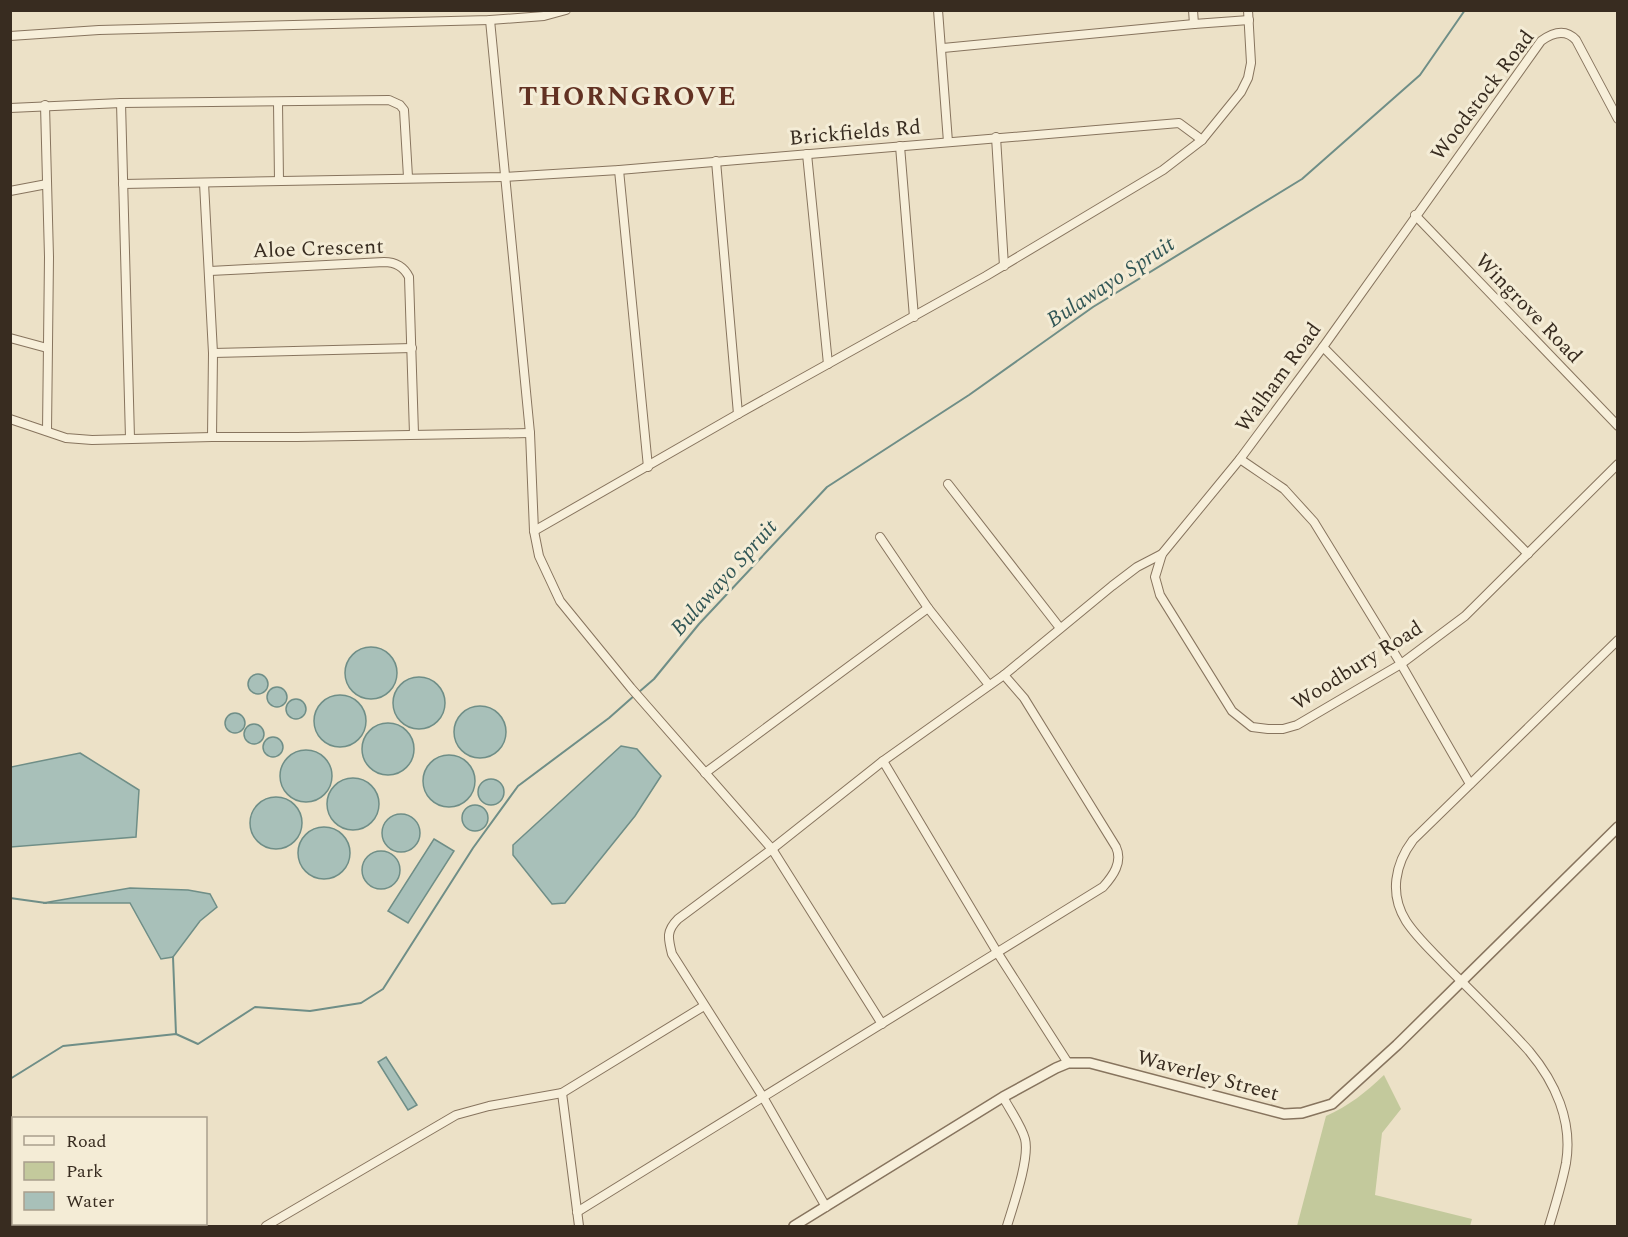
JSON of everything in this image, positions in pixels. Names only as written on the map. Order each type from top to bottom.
[{"type":"street","points":[[10,36],[99,30],[490,20],[544,16],[566,10]]},
{"type":"street","points":[[938,10],[943,48],[948,142]]},
{"type":"street","points":[[1193,10],[1194,24]]},
{"type":"street","points":[[534,531],[1004,266],[1163,170],[1202,140],[1241,92],[1248,78],[1251,63],[1248,10]]},
{"type":"street","points":[[490,20],[530,433],[534,531],[539,556],[560,601],[631,688],[772,849],[882,1024]]},
{"type":"street","points":[[943,48],[1249,20]]},
{"type":"street","name":"Woodstock Road","points":[[1415,216],[1533,51],[1551,34],[1564,32],[1571,34],[1576,40],[1617,119]]},
{"type":"street","points":[[10,108],[121,103],[278,103],[383,99],[396,103],[404,110],[408,177]]},
{"type":"street","points":[[121,103],[130,438]]},
{"type":"street","points":[[278,103],[279,180]]},
{"type":"street","points":[[45,105],[49,256],[47,431]]},
{"type":"street","name":"Brickfields Rd","points":[[123,184],[504,177],[619,170],[1179,123],[1202,140]]},
{"type":"street","points":[[996,137],[1004,266]]},
{"type":"street","points":[[900,147],[914,317]]},
{"type":"street","points":[[807,154],[828,364]]},
{"type":"street","points":[[716,161],[738,414]]},
{"type":"street","points":[[619,170],[648,466]]},
{"type":"street","points":[[204,183],[213,353],[212,437]]},
{"type":"street","points":[[10,191],[47,184]]},
{"type":"street","name":"Walham Road","points":[[1162,554],[1240,459],[1323,347],[1415,216]]},
{"type":"street","name":"Wingrove Road","points":[[1415,216],[1617,426]]},
{"type":"street","name":"Aloe Crescent","points":[[210,271],[392,262],[405,271],[409,277],[414,434]]},
{"type":"street","points":[[10,338],[47,348]]},
{"type":"street","points":[[1323,347],[1528,554]]},
{"type":"street","points":[[213,353],[412,348]]},
{"type":"street","points":[[10,419],[78,440],[530,433]]},
{"type":"street","points":[[1240,459],[1284,489],[1314,522],[1401,664],[1470,784]]},
{"type":"street","name":"Woodbury Road","points":[[1162,554],[1155,576],[1160,596],[1232,711],[1252,727],[1282,729],[1297,724],[1401,664],[1465,616],[1617,464]]},
{"type":"street","points":[[948,483],[1060,628]]},
{"type":"street","points":[[880,537],[928,608],[989,685]]},
{"type":"street","points":[[826,1207],[763,1097],[672,954],[668,934],[670,927],[883,761],[1004,675],[1137,567],[1162,554]]},
{"type":"street","points":[[705,773],[928,608]]},
{"type":"street","points":[[1549,1227],[1566,1166],[1567,1150],[1561,1104],[1550,1079],[1537,1060],[1428,947],[1406,921],[1400,905],[1396,880],[1398,865],[1413,840],[1617,640]]},
{"type":"street","points":[[577,1212],[1103,887],[1113,874],[1119,859],[1116,847],[1024,698],[1004,675]]},
{"type":"street","points":[[794,1227],[1003,1098],[1068,1063],[997,952],[883,761]]},
{"type":"street","name":"Waverley Street","points":[[1068,1063],[1090,1062],[1276,1113],[1302,1113],[1332,1104],[1462,982],[1617,827]]},
{"type":"street","points":[[266,1227],[456,1115],[489,1106],[562,1093],[704,1006]]},
{"type":"street","points":[[562,1093],[579,1227]]},
{"type":"street","points":[[1003,1098],[1025,1140],[1023,1166],[1007,1227]]},
{"type":"green space","points":[[1384,1075],[1401,1109],[1382,1133],[1375,1195],[1472,1219],[1470,1226],[1297,1226],[1326,1116],[1357,1098]]},
{"type":"water","points":[[366,647],[376,647],[390,654],[397,673],[390,692],[376,699],[366,699],[356,695],[349,688],[345,678],[345,668],[349,658],[356,651]]},
{"type":"water","points":[[258,674],[265,677],[268,684],[265,691],[258,694],[251,691],[248,684],[251,677]]},
{"type":"water","points":[[414,677],[424,677],[438,684],[445,703],[438,722],[424,729],[414,729],[404,725],[397,718],[393,708],[393,698],[397,688],[404,681]]},
{"type":"water","points":[[277,687],[284,690],[287,697],[284,704],[277,707],[270,704],[267,697],[270,690]]},
{"type":"water","points":[[335,695],[345,695],[359,702],[366,721],[359,740],[345,747],[335,747],[325,743],[318,736],[314,726],[314,716],[318,706],[325,699]]},
{"type":"water","points":[[296,699],[303,702],[306,709],[303,716],[296,719],[289,716],[286,709],[289,702]]},
{"type":"water","points":[[475,706],[485,706],[499,713],[506,732],[499,751],[485,758],[475,758],[465,754],[458,747],[454,737],[454,727],[458,717],[465,710]]},
{"type":"water","points":[[235,713],[242,716],[245,723],[242,730],[235,733],[228,730],[225,723],[228,716]]},
{"type":"water","points":[[383,723],[393,723],[407,730],[414,749],[407,768],[393,775],[383,775],[373,771],[366,764],[362,754],[362,744],[366,734],[373,727]]},
{"type":"water","points":[[254,724],[261,727],[264,734],[261,741],[254,744],[247,741],[244,734],[247,727]]},
{"type":"water","points":[[273,737],[280,740],[283,747],[280,754],[273,757],[266,754],[263,747],[266,740]]},
{"type":"water","points":[[621,746],[637,749],[661,776],[635,816],[565,903],[552,904],[513,855],[513,845]]},
{"type":"water","points":[[301,750],[311,750],[325,757],[332,776],[325,795],[311,802],[301,802],[291,798],[284,791],[280,781],[280,771],[284,761],[291,754]]},
{"type":"water","points":[[80,753],[139,790],[136,837],[11,847],[11,767]]},
{"type":"water","points":[[444,755],[454,755],[468,762],[475,781],[468,800],[454,807],[444,807],[434,803],[427,796],[423,786],[423,776],[427,766],[434,759]]},
{"type":"water","points":[[348,778],[358,778],[372,785],[379,804],[372,823],[358,830],[348,830],[338,826],[331,819],[327,809],[327,799],[331,789],[338,782]]},
{"type":"water","points":[[491,779],[500,783],[504,792],[500,801],[491,805],[482,801],[478,792],[482,783]]},
{"type":"water","points":[[271,797],[281,797],[295,804],[302,823],[295,842],[281,849],[271,849],[261,845],[254,838],[250,828],[250,818],[254,808],[261,801]]},
{"type":"water","points":[[475,805],[484,809],[488,818],[484,827],[475,831],[466,827],[462,818],[466,809]]},
{"type":"water","points":[[401,814],[414,820],[420,833],[414,846],[401,852],[388,846],[382,833],[388,820]]},
{"type":"water","points":[[319,827],[329,827],[343,834],[350,853],[343,872],[329,879],[319,879],[309,875],[302,868],[298,858],[298,848],[302,838],[309,831]]},
{"type":"water","points":[[434,839],[454,851],[408,923],[388,911]]},
{"type":"water","points":[[381,851],[394,857],[400,870],[394,883],[381,889],[368,883],[362,870],[368,857]]},
{"type":"water","points":[[130,888],[188,890],[210,894],[217,907],[200,921],[173,957],[161,959],[130,903],[43,903]]},
{"type":"water","points":[[386,1057],[417,1105],[408,1110],[378,1062]]},
{"type":"waterway","name":"Bulawayo Spruit","points":[[639,692],[654,679],[699,624],[827,487],[969,395],[1093,307],[1302,179],[1420,75],[1465,10]]},
{"type":"waterway","name":"Bulawayo Spruit","points":[[10,1079],[63,1046],[176,1034],[198,1044],[255,1007],[310,1011],[361,1003],[383,989],[473,848],[518,786],[609,718],[635,695]]},
{"type":"waterway","points":[[10,898],[46,903]]},
{"type":"waterway","points":[[173,957],[176,1034]]},
{"type":"district","name":"THORNGROVE","points":[[628,96]]}]
